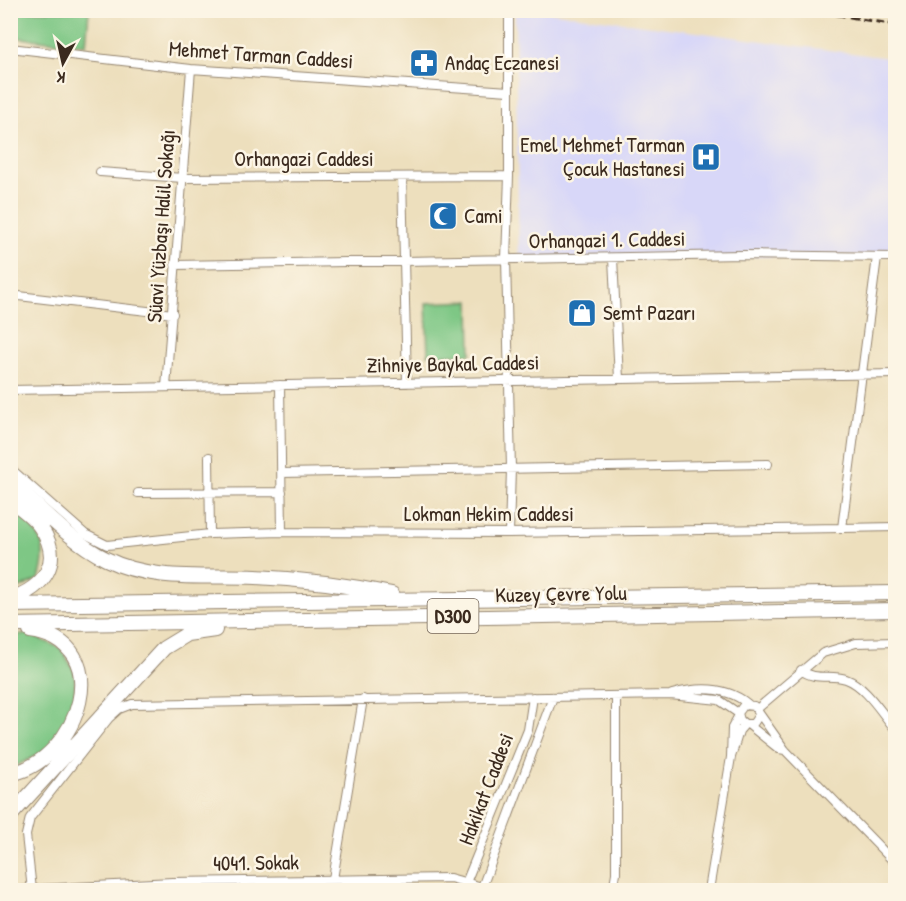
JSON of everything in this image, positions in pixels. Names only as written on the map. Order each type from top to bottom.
[{"type":"highway","points":[[10,481],[85,547],[106,560],[133,569],[171,575],[313,582],[421,600]]},
{"type":"highway","points":[[10,500],[41,528],[50,558],[47,574],[39,585],[26,594],[10,599]]},
{"type":"highway","name":"Kuzey Çevre Yolu","points":[[10,605],[896,593]]},
{"type":"highway","name":"Kuzey Çevre Yolu","points":[[10,627],[896,610]]},
{"type":"highway","points":[[10,816],[123,691],[164,648],[178,638],[207,630],[309,627],[349,620]]},
{"type":"highway","points":[[10,627],[49,634],[64,644],[76,662],[81,685],[78,711],[62,743],[39,763],[10,774]]},
{"type":"street","points":[[509,15],[509,176],[506,259],[507,381],[511,469],[509,533]]},
{"type":"street","name":"Mehmet Tarman Caddesi","points":[[10,48],[191,69],[509,91]]},
{"type":"street","name":"Süavi Yüzbaşı Halil Sokağı","points":[[166,387],[191,69]]},
{"type":"street","name":"Orhangazi Caddesi","points":[[100,172],[183,178],[509,176]]},
{"type":"street","points":[[402,177],[407,383]]},
{"type":"street","name":"Orhangazi 1. Caddesi","points":[[175,265],[743,255],[896,257]]},
{"type":"street","points":[[842,528],[877,257]]},
{"type":"street","points":[[614,258],[619,379]]},
{"type":"street","points":[[10,295],[173,314]]},
{"type":"street","name":"Zihniye Baykal Caddesi","points":[[10,390],[896,374]]},
{"type":"street","points":[[280,385],[282,532]]},
{"type":"street","points":[[209,457],[210,534]]},
{"type":"street","points":[[282,473],[768,464]]},
{"type":"street","name":"Lokman Hekim Caddesi","points":[[10,468],[85,534],[107,544],[210,534],[282,532],[509,533],[896,527]]},
{"type":"street","points":[[138,494],[282,492]]},
{"type":"street","points":[[709,891],[731,758],[739,731],[747,724],[755,722],[758,712],[814,658],[840,646],[896,642]]},
{"type":"street","points":[[801,670],[810,676],[839,677],[850,681],[896,730]]},
{"type":"street","points":[[670,695],[682,691],[720,690],[738,696],[758,712],[785,750],[896,864]]},
{"type":"street","points":[[31,889],[26,835],[30,818],[109,718],[119,709],[140,702],[670,695],[719,700],[779,749],[785,750]]},
{"type":"street","points":[[613,891],[616,873],[616,696]]},
{"type":"street","name":"Hakikat Caddesi","points":[[464,887],[478,858],[528,730],[533,697]]},
{"type":"street","name":"Hakikat Caddesi","points":[[481,889],[553,697]]},
{"type":"street","points":[[333,879],[363,699]]},
{"type":"street","points":[[731,758],[732,728],[741,707],[748,704]]},
{"type":"street","name":"4041. Sokak","points":[[19,891],[333,879],[450,878],[464,887],[493,891]]},
{"type":"street","points":[[268,881],[268,891]]},
{"type":"shaded area","name":"Emel Mehmet Tarman Çocuk Hastanesi","points":[[515,11],[541,11],[895,59],[895,255],[519,260]]},
{"type":"green space","points":[[10,11],[89,11],[86,45],[11,37]]},
{"type":"green space","points":[[470,301],[471,354],[428,355],[426,303]]},
{"type":"green space","points":[[10,504],[34,529],[42,545],[43,554],[39,579],[10,593]]},
{"type":"green space","points":[[28,634],[61,648],[75,672],[75,705],[50,749],[10,769],[10,635]]},
{"type":"railway","points":[[809,10],[896,25]]},
{"type":"place","name":"Andaç Eczanesi","points":[[424,63]]},
{"type":"place","name":"Emel Mehmet Tarman Çocuk Hastanesi","points":[[706,157]]},
{"type":"place","name":"Cami","points":[[443,216]]},
{"type":"place","name":"Semt Pazarı","points":[[582,313]]}]
